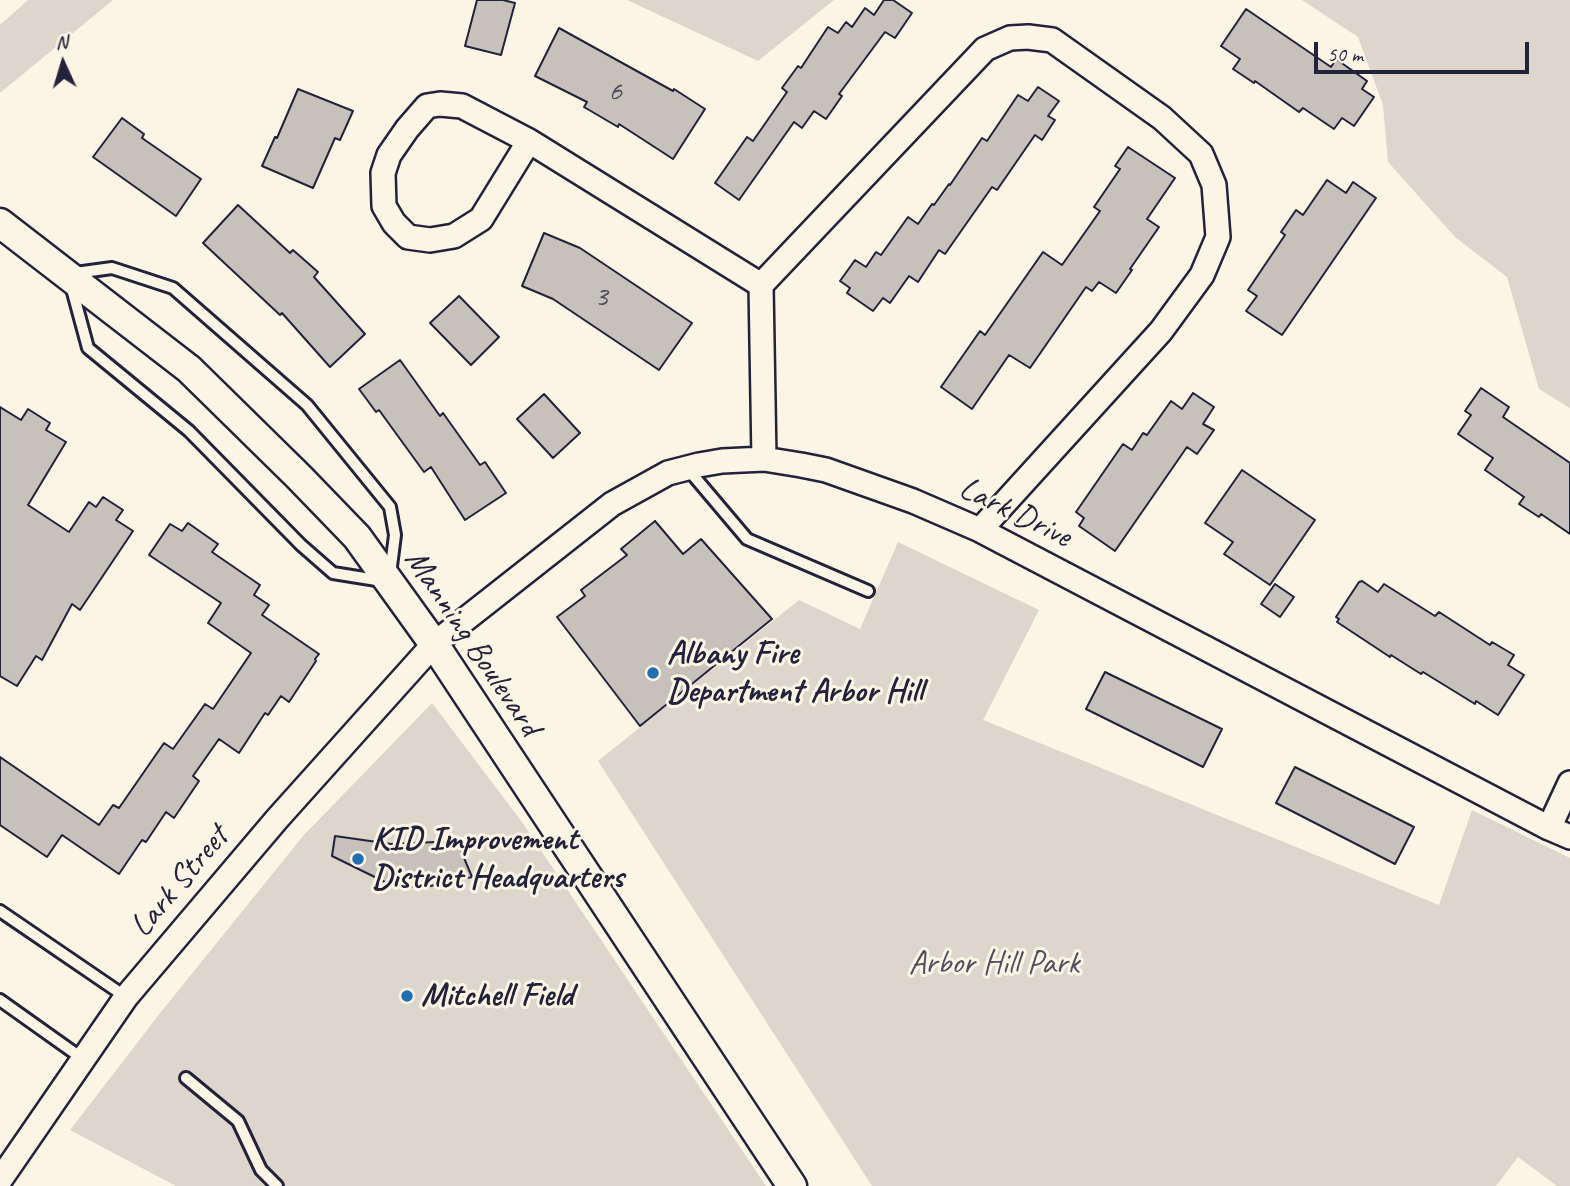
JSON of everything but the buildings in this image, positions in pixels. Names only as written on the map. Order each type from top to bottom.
[{"type":"street","points":[[764,459],[761,285],[985,49],[1010,38],[1052,40],[1162,118],[1201,154],[1214,185],[1218,237],[1202,275],[1161,331],[980,530]]},
{"type":"street","points":[[529,141],[481,219],[454,236],[430,240],[408,237],[394,223],[384,206],[383,173],[389,155],[407,129],[427,106],[462,106],[529,141],[761,285]]},
{"type":"street","name":"Manning Boulevard","points":[[0,223],[189,369],[357,537],[434,644],[792,1186]]},
{"type":"street","name":"Lark Drive","points":[[434,644],[612,504],[668,473],[722,461],[764,459],[826,470],[914,501],[980,530],[1559,832]]},
{"type":"street","name":"Lark Street","points":[[0,1180],[126,997],[277,819],[434,644]]},
{"type":"street","points":[[1559,832],[1570,783]]},
{"type":"lane","points":[[112,268],[173,288],[307,405],[390,507],[394,535],[389,582],[333,573],[301,545],[189,431],[88,348],[68,275],[112,268]]},
{"type":"lane","points":[[687,468],[747,539],[868,591]]},
{"type":"lane","points":[[0,911],[126,997]]},
{"type":"lane","points":[[0,1000],[83,1059]]},
{"type":"lane","points":[[186,1078],[238,1121],[261,1170],[277,1186]]},
{"type":"green space","points":[[28,0],[113,0],[0,93],[0,25]]},
{"type":"green space","points":[[627,0],[834,0],[758,61]]},
{"type":"green space","points":[[1302,0],[1570,0],[1570,408],[1539,389],[1507,277],[1455,237],[1388,162],[1383,105],[1358,37]]},
{"type":"green space","name":"Arbor Hill Park","points":[[898,542],[1039,610],[983,720],[1439,905],[1472,810],[1570,858],[1570,1186],[1557,1186],[1518,1157],[1496,1186],[872,1186],[598,761],[799,600],[860,629]]},
{"type":"green space","points":[[432,703],[522,822],[766,1186],[176,1186],[70,1130],[303,836]]},
{"type":"place","name":"Albany Fire Department Arbor Hill","points":[[653,673]]},
{"type":"place","name":"KID Improvement District Headquarters","points":[[358,859]]},
{"type":"place","name":"Mitchell Field","points":[[407,996]]}]
